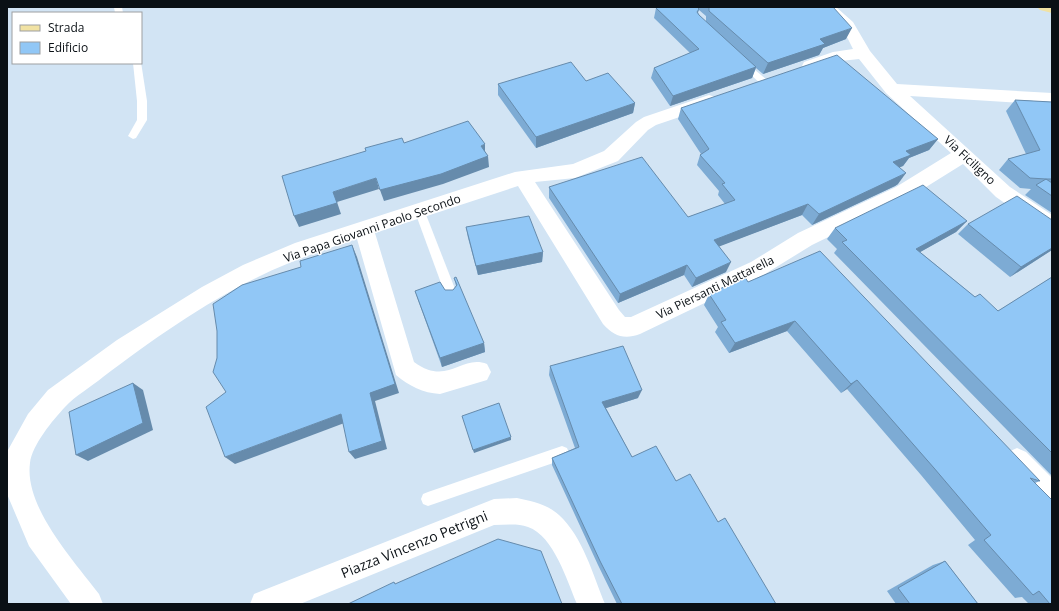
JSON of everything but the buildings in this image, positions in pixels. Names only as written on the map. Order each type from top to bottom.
[{"type":"main road","points":[[1045,7],[1052,8]]},
{"type":"street","name":"Via Ficiligno","points":[[826,7],[848,24],[863,53],[892,89],[964,154],[1003,192],[1052,225]]},
{"type":"street","name":"Via Papa Giovanni Paolo Secondo","points":[[89,604],[38,536],[17,487],[17,464],[21,450],[36,422],[57,398],[113,356],[210,293],[250,271],[302,249],[420,212],[522,177],[575,171],[612,156],[642,126],[650,121],[839,56],[863,53]]},
{"type":"street","points":[[892,89],[1052,99]]},
{"type":"street","name":"Via Piersanti Mattarella","points":[[522,177],[610,317],[620,326],[632,327],[758,268],[805,239],[903,192],[964,154]]},
{"type":"street","points":[[364,229],[404,368],[416,378],[433,384],[480,372]]},
{"type":"street","points":[[805,239],[822,256]]},
{"type":"street","points":[[1002,445],[1045,490],[1052,494]]},
{"type":"street","name":"Piazza Vincenzo Petrigni","points":[[264,604],[494,512],[509,510],[524,511],[538,516],[550,524],[561,535],[591,604]]},
{"type":"lane","points":[[735,55],[779,77]]},
{"type":"lane","points":[[133,136],[142,120],[142,101],[137,64]]},
{"type":"lane","points":[[420,212],[451,294]]},
{"type":"lane","points":[[428,499],[562,453]]}]
